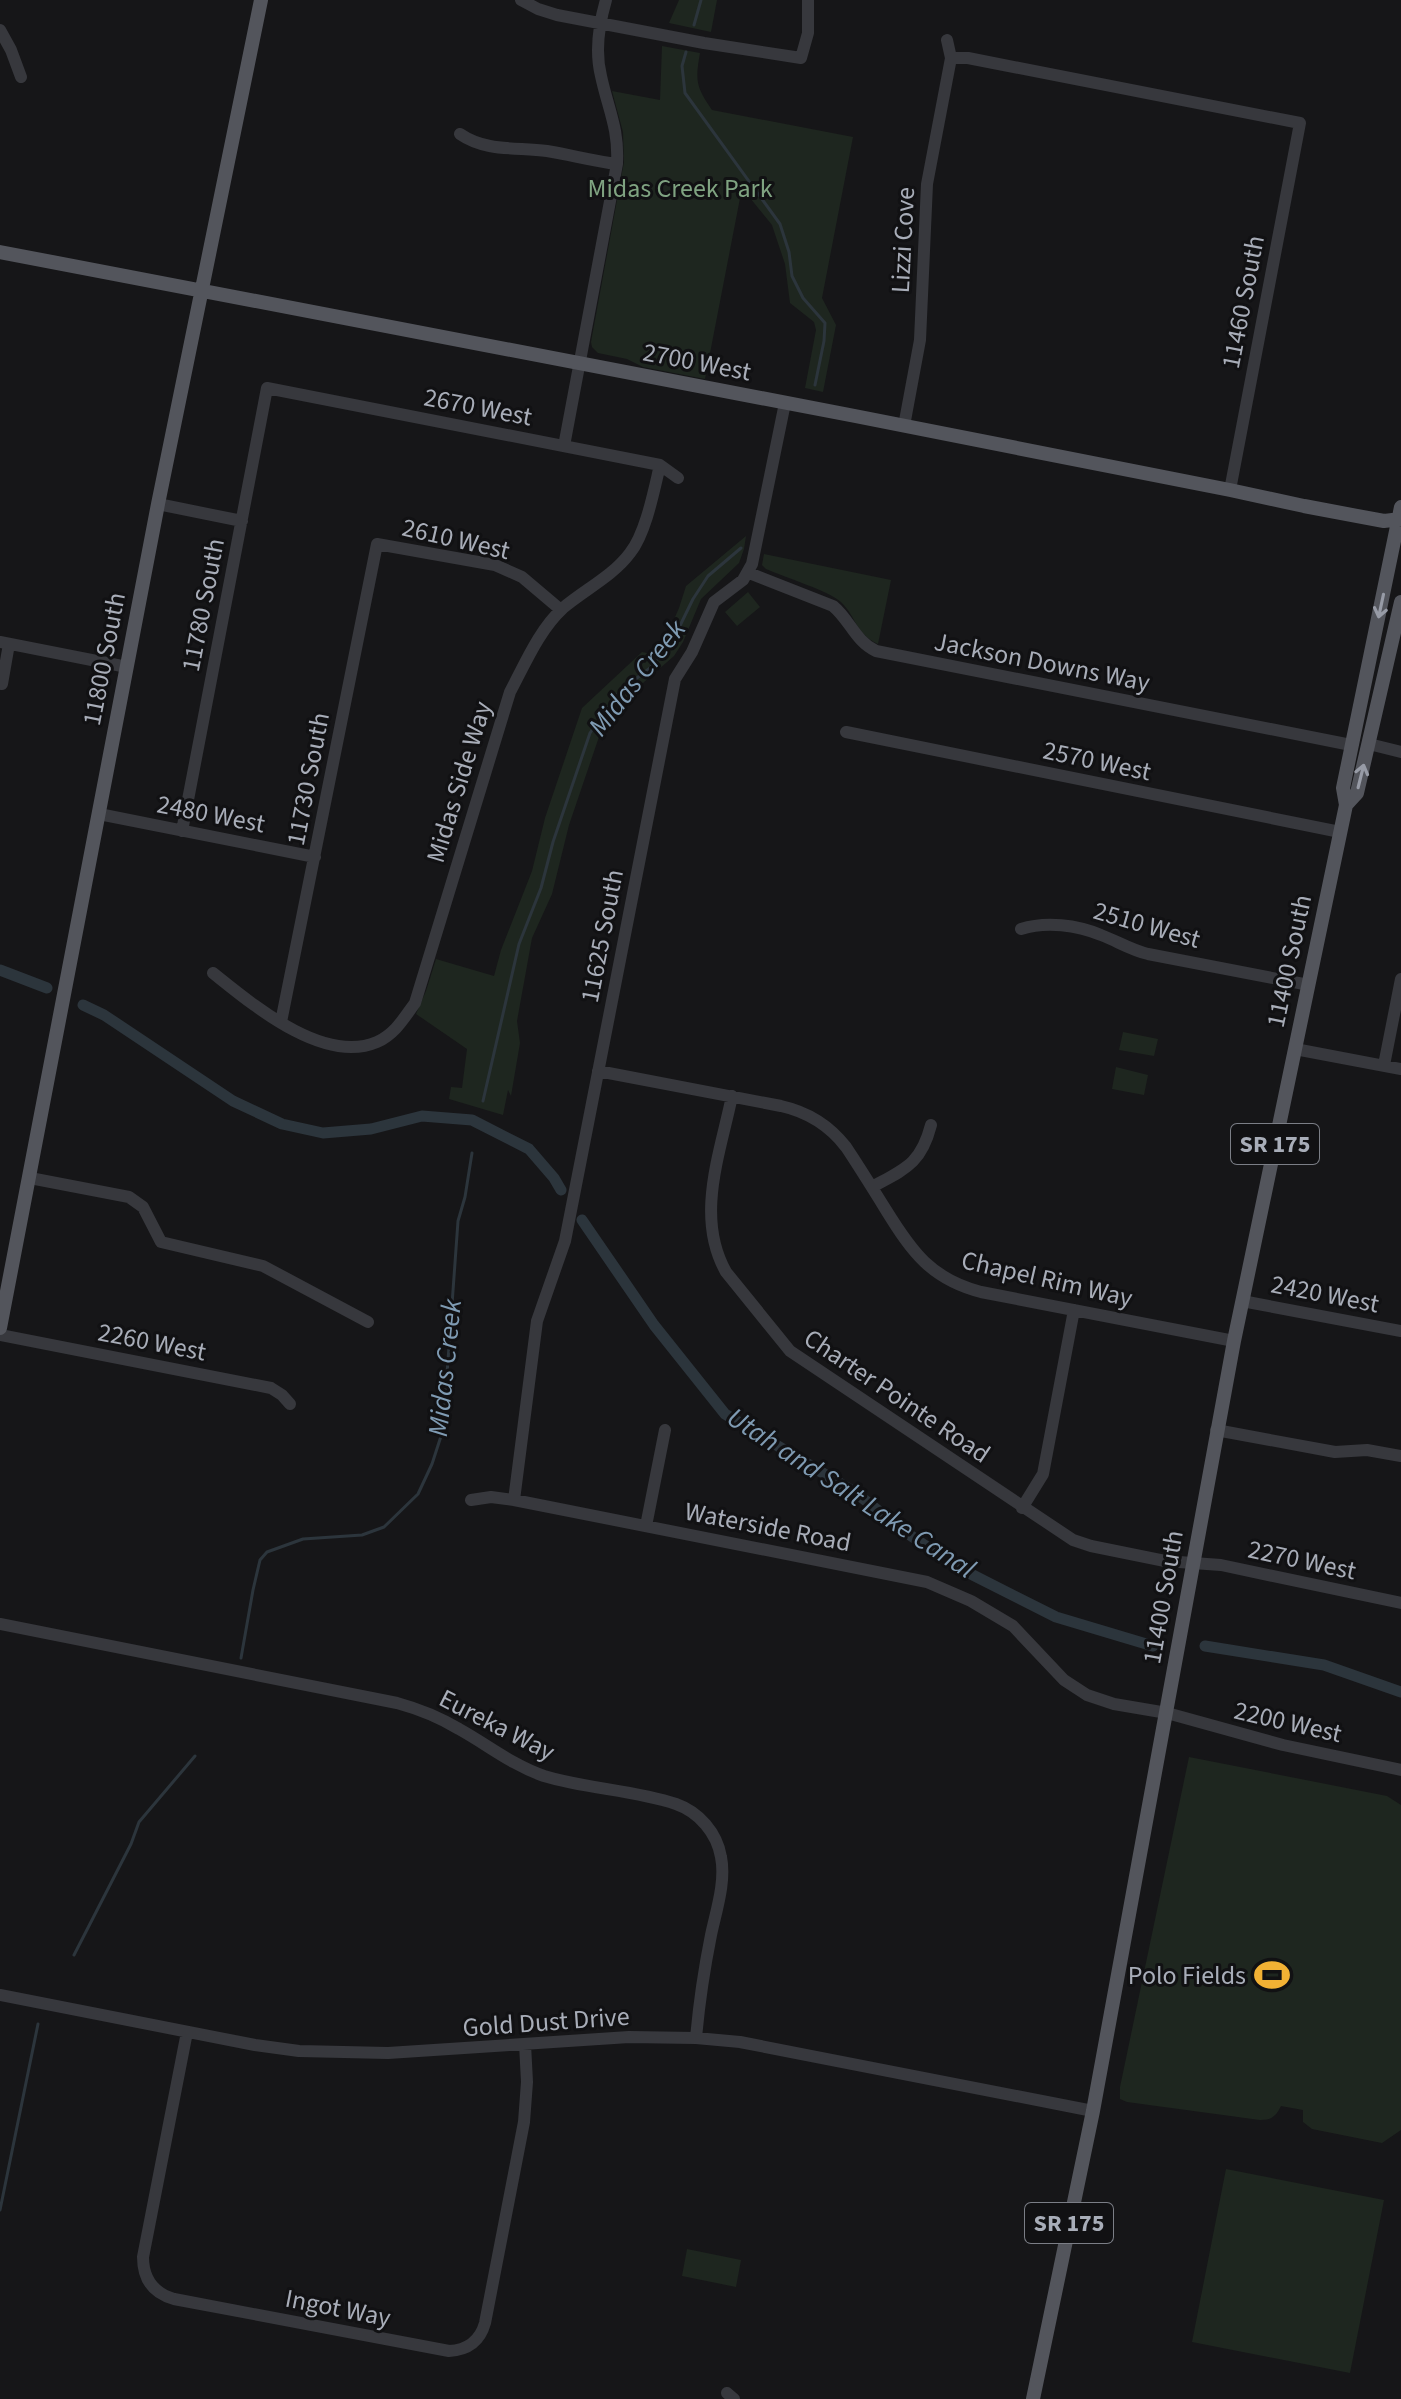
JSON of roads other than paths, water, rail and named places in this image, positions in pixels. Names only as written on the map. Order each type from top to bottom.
[{"type":"main road","name":"11800 South","points":[[0,1328],[158,504],[261,0]]},
{"type":"main road","name":"2700 West","points":[[0,252],[1397,521]]},
{"type":"main road","name":"11400 South","points":[[1033,2399],[1093,2111],[1216,1430],[1346,805],[1343,788],[1397,521]]},
{"type":"main road","name":"11400 South","points":[[1346,805],[1357,793],[1401,602]]},
{"type":"street","points":[[521,0],[547,12],[600,24],[801,58],[808,33],[808,0]]},
{"type":"street","points":[[564,446],[617,164],[617,129],[598,59],[600,24],[606,0]]},
{"type":"street","points":[[0,30],[21,77]]},
{"type":"street","name":"Lizzi Cove","points":[[904,426],[920,340],[927,184],[951,58],[947,40]]},
{"type":"street","name":"11460 South","points":[[951,58],[968,58],[1300,123],[1230,490]]},
{"type":"street","points":[[460,134],[473,143],[488,147],[542,151],[617,164]]},
{"type":"street","name":"2670 West","points":[[267,388],[660,465],[678,478]]},
{"type":"street","name":"11780 South","points":[[182,831],[267,388]]},
{"type":"street","points":[[749,573],[785,403]]},
{"type":"street","name":"Midas Side Way","points":[[213,973],[259,1009],[319,1043],[350,1046],[375,1043],[396,1029],[415,1003],[510,692],[534,646],[561,610],[631,552],[648,515],[660,465]]},
{"type":"street","points":[[158,504],[242,521]]},
{"type":"street","name":"2610 West","points":[[377,544],[495,565],[522,577],[561,610]]},
{"type":"street","name":"11730 South","points":[[281,1022],[377,544]]},
{"type":"street","name":"Jackson Downs Way","points":[[749,573],[833,606],[860,641],[876,651],[1351,745]]},
{"type":"street","name":"11625 South","points":[[514,1500],[537,1321],[562,1253],[675,679],[692,652],[714,602],[749,573]]},
{"type":"street","points":[[2,684],[5,643],[127,667]]},
{"type":"street","name":"2570 West","points":[[846,732],[1340,832]]},
{"type":"street","points":[[1369,744],[1401,752]]},
{"type":"street","name":"2480 West","points":[[99,814],[315,857]]},
{"type":"street","name":"2510 West","points":[[1021,929],[1048,924],[1081,929],[1148,954],[1309,985]]},
{"type":"street","points":[[1384,1065],[1401,979]]},
{"type":"street","points":[[1295,1049],[1401,1069]]},
{"type":"street","name":"Chapel Rim Way","points":[[598,1071],[791,1108],[818,1120],[840,1139],[906,1243],[922,1261],[960,1286],[1234,1341]]},
{"type":"street","name":"Charter Pointe Road","points":[[732,1096],[709,1211],[711,1236],[719,1261],[733,1283],[790,1351],[1064,1536],[1081,1544],[1170,1562],[1193,1562]]},
{"type":"street","points":[[872,1187],[909,1167],[918,1158],[925,1147],[931,1125]]},
{"type":"street","points":[[30,1178],[129,1197],[143,1207],[161,1242],[263,1266],[368,1322]]},
{"type":"street","name":"2420 West","points":[[1242,1301],[1401,1331]]},
{"type":"street","points":[[1022,1508],[1043,1474],[1074,1310]]},
{"type":"street","name":"2260 West","points":[[0,1335],[271,1388],[290,1404]]},
{"type":"street","points":[[646,1526],[665,1430]]},
{"type":"street","points":[[1216,1430],[1335,1452],[1367,1450],[1401,1456]]},
{"type":"street","name":"Waterside Road","points":[[471,1500],[491,1497],[514,1500],[927,1582],[971,1601],[1013,1626],[1064,1680],[1087,1695],[1114,1704],[1167,1713]]},
{"type":"street","name":"2270 West","points":[[1193,1562],[1221,1565],[1401,1603]]},
{"type":"street","name":"Eureka Way","points":[[0,1624],[397,1703],[442,1719],[507,1759],[546,1776],[667,1802],[689,1810],[714,1836],[722,1859],[696,2038]]},
{"type":"street","name":"2200 West","points":[[1167,1713],[1283,1745],[1401,1770]]},
{"type":"street","name":"Gold Dust Drive","points":[[0,1995],[255,2045],[341,2053],[440,2051],[629,2037],[696,2038],[787,2050],[1093,2111]]},
{"type":"street","name":"Ingot Way","points":[[187,2032],[143,2257],[145,2272],[152,2286],[162,2295],[174,2299],[449,2351],[463,2349],[475,2342],[485,2323],[524,2122],[527,2082],[525,2044]]},
{"type":"waterway","name":"Midas Creek","points":[[694,25],[701,0]]},
{"type":"waterway","name":"Midas Creek","points":[[686,52],[682,66],[685,93],[780,224],[789,252],[792,276],[803,298],[825,323],[815,385]]},
{"type":"waterway","name":"Midas Creek","points":[[483,1101],[519,944],[541,888],[553,842],[590,733],[620,691],[650,668],[674,638],[708,576],[741,548]]},
{"type":"waterway","name":"Utah and Salt Lake Canal","points":[[0,970],[47,988]]},
{"type":"waterway","name":"Utah and Salt Lake Canal","points":[[83,1005],[104,1015],[233,1101],[282,1124],[323,1133],[371,1129],[422,1116],[472,1120],[529,1149],[561,1190]]},
{"type":"waterway","name":"Midas Creek","points":[[241,1658],[260,1560],[267,1552],[303,1539],[362,1535],[384,1527],[418,1494],[432,1464],[443,1430],[458,1221],[472,1153]]},
{"type":"waterway","name":"Utah and Salt Lake Canal","points":[[582,1220],[654,1325],[725,1414],[856,1493],[955,1566],[1056,1617],[1153,1646]]},
{"type":"waterway","name":"Utah and Salt Lake Canal","points":[[1205,1646],[1324,1665],[1401,1692]]},
{"type":"waterway","name":"Midas Creek","points":[[74,1955],[131,1844],[139,1822],[195,1756]]},
{"type":"waterway","name":"Midas Creek","points":[[0,2210],[38,2024]]},
{"type":"place","name":"Polo Fields","points":[[1272,1975]]},
{"type":"park label","name":"Midas Creek Park","points":[[680,188]]}]
